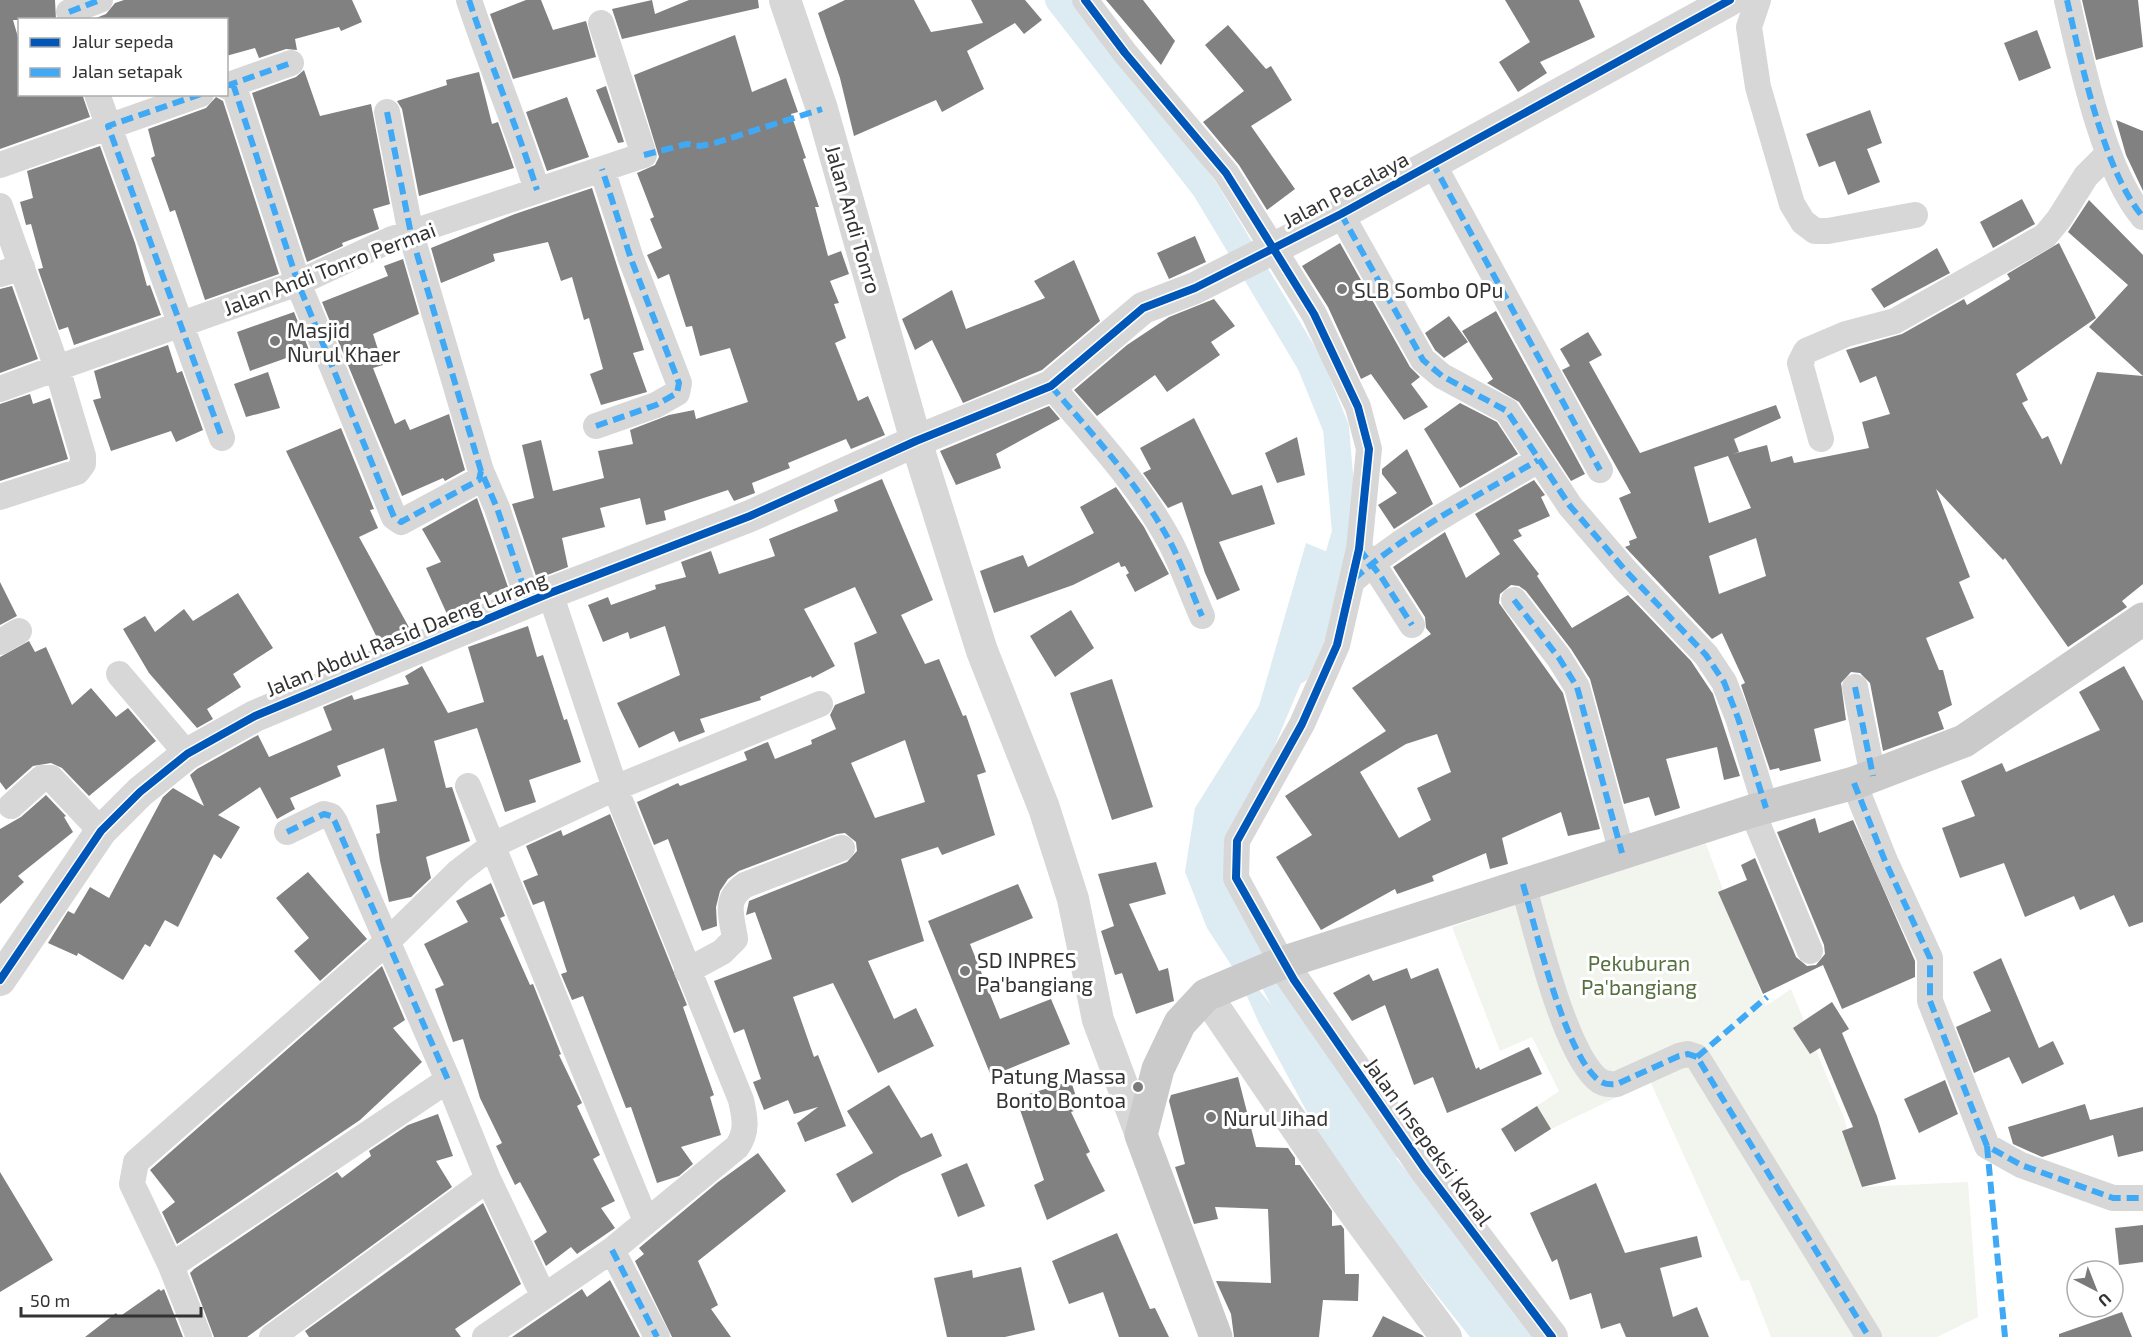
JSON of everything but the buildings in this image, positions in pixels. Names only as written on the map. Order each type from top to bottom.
[{"type":"main road","points":[[1216,1337],[1141,1136],[1158,1069],[1180,1023],[1216,990],[1277,965],[1524,884],[1759,810],[1863,780],[1964,741],[2143,619]]},
{"type":"street","points":[[68,11],[100,0]]},
{"type":"street","points":[[469,0],[488,58],[524,147],[537,190]]},
{"type":"street","name":"Jalan Andi Tonro","points":[[784,0],[822,109],[916,441],[982,651],[1044,808],[1072,899],[1098,1020],[1141,1136]]},
{"type":"street","points":[[1085,0],[1125,53],[1226,173],[1255,257],[1314,314],[1363,420],[1369,449],[1365,556],[1352,581],[1337,645],[1302,724],[1237,841],[1236,878],[1277,965]]},
{"type":"street","name":"Jalan Pacalaya","points":[[916,441],[1051,386],[1143,308],[1195,288],[1341,214],[1730,0]]},
{"type":"street","points":[[1758,0],[1749,27],[1752,56],[1758,87],[1796,213],[1815,231],[1915,215]]},
{"type":"street","points":[[2067,0],[2108,153],[2124,189],[2143,217]]},
{"type":"street","name":"Jalan Andi Tonro Permai","points":[[0,389],[298,283],[392,239],[644,155],[601,23]]},
{"type":"street","points":[[291,63],[230,85],[298,283],[394,517],[402,522],[479,480],[481,471]]},
{"type":"street","points":[[98,96],[222,438]]},
{"type":"street","points":[[0,165],[195,96]]},
{"type":"street","points":[[387,112],[411,234],[481,471],[540,598],[687,971],[741,1100],[746,1119],[744,1136],[737,1147],[612,1250],[543,1295],[485,1337]]},
{"type":"street","points":[[1821,439],[1800,363],[1806,351],[1846,334],[1895,321],[2045,236],[2059,219],[2086,176],[2108,153]]},
{"type":"street","points":[[1432,162],[1600,470]]},
{"type":"street","points":[[596,426],[656,405],[677,393],[679,383],[631,259],[602,169]]},
{"type":"street","points":[[0,206],[11,270],[57,368],[83,456],[83,464],[77,472],[0,497]]},
{"type":"street","points":[[1341,214],[1423,360],[1442,376],[1507,411],[1570,506],[1625,570],[1706,655],[1724,682],[1738,718],[1759,810],[1810,951]]},
{"type":"street","points":[[1051,386],[1126,474],[1149,507],[1170,542],[1202,616]]},
{"type":"street","name":"Jalan Abdul Rasid Daeng Lurang","points":[[0,980],[101,831],[140,792],[187,753],[255,716],[540,598],[750,516],[916,441]]},
{"type":"street","points":[[1365,556],[1440,518],[1538,460]]},
{"type":"street","points":[[1365,556],[1412,625]]},
{"type":"street","points":[[1514,600],[1559,658],[1576,687],[1622,853]]},
{"type":"street","points":[[119,674],[187,753]]},
{"type":"street","points":[[1855,687],[1863,780],[1885,861],[1930,958],[1930,1002],[1987,1146],[2021,1165],[2113,1198],[2143,1198]]},
{"type":"street","points":[[199,1337],[171,1266],[132,1184],[136,1162],[389,940],[458,872],[493,845],[615,788],[820,704]]},
{"type":"street","points":[[11,806],[42,778],[51,778],[101,831]]},
{"type":"street","points":[[468,786],[646,1221]]},
{"type":"street","points":[[287,832],[324,814],[331,816],[389,940],[488,1179],[543,1295]]},
{"type":"street","points":[[687,971],[722,952],[735,939],[730,899],[734,892],[745,885],[842,848]]},
{"type":"street","points":[[1524,884],[1549,976],[1573,1040],[1586,1067],[1597,1079],[1607,1085],[1617,1084],[1679,1056],[1688,1054],[1697,1057],[1869,1337]]},
{"type":"street","name":"Jalan Insepeksi Kanal","points":[[1277,965],[1424,1168],[1552,1337]]},
{"type":"street","points":[[1216,990],[1214,1011],[1351,1208],[1446,1337]]},
{"type":"street","points":[[1114,1064],[1140,1070],[1158,1069]]},
{"type":"street","points":[[171,1266],[448,1080]]},
{"type":"street","points":[[272,1337],[488,1179]]},
{"type":"street","points":[[612,1250],[657,1337]]},
{"type":"green space","name":"Pekuburan Pa'bangiang","points":[[1706,844],[1766,1006],[1791,989],[1844,1118],[1862,1187],[1968,1182],[1978,1317],[1937,1337],[1771,1337],[1749,1280],[1741,1281],[1650,1081],[1551,1129],[1537,1106],[1559,1091],[1532,1037],[1500,1051],[1452,927],[1658,853]]},
{"type":"shaded area","points":[[1306,543],[1330,553],[1302,681],[1261,778],[1212,870],[1259,990],[1431,1201],[1534,1337],[1470,1337],[1340,1173],[1259,1023],[1237,974],[1207,928],[1185,872],[1195,808],[1259,706]]},
{"type":"waterway","points":[[1058,0],[1205,189],[1310,364],[1336,428],[1345,532],[1321,617],[1297,671]]},
{"type":"waterway","points":[[1228,825],[1217,850],[1236,912],[1293,1018],[1386,1150]]},
{"type":"marked path","points":[[69,12],[100,0]]},
{"type":"marked path","points":[[469,0],[537,190]]},
{"type":"marked path","points":[[2067,0],[2095,114],[2105,144],[2129,197],[2143,217]]},
{"type":"marked path","points":[[228,85],[291,63]]},
{"type":"marked path","points":[[233,84],[298,283],[394,517],[401,522],[479,480],[481,471]]},
{"type":"marked path","points":[[195,96],[108,126],[222,438]]},
{"type":"marked path","points":[[644,155],[687,144],[700,146],[715,143],[822,109]]},
{"type":"marked path","points":[[387,112],[411,234],[481,471],[497,508],[529,603]]},
{"type":"marked path","points":[[1432,162],[1600,470]]},
{"type":"marked path","points":[[596,426],[656,405],[677,393],[679,383],[631,259],[602,169]]},
{"type":"marked path","points":[[1341,214],[1423,360],[1442,376],[1507,411],[1570,506],[1625,570],[1706,655],[1724,682],[1738,718],[1766,808]]},
{"type":"marked path","points":[[1051,386],[1143,498],[1169,540],[1202,616]]},
{"type":"marked path","points":[[1354,579],[1420,530],[1538,460]]},
{"type":"marked path","points":[[1359,549],[1380,575],[1412,625]]},
{"type":"marked path","points":[[1514,600],[1559,658],[1577,687],[1622,853]]},
{"type":"marked path","points":[[1855,687],[1873,776]]},
{"type":"marked path","points":[[1854,783],[1885,861],[1930,958],[1930,1001],[1987,1146],[2021,1165],[2113,1198],[2143,1198]]},
{"type":"marked path","points":[[287,832],[324,814],[331,816],[335,822],[448,1080]]},
{"type":"marked path","points":[[1523,884],[1552,987],[1584,1063],[1598,1080],[1606,1084],[1617,1084],[1679,1056],[1688,1054],[1697,1057],[1869,1337]]},
{"type":"marked path","points":[[1697,1057],[1767,997]]},
{"type":"marked path","points":[[1987,1146],[2005,1337]]},
{"type":"marked path","points":[[612,1250],[657,1337]]},
{"type":"cycle path","points":[[1085,0],[1125,53],[1226,173],[1314,314],[1358,407],[1369,449],[1359,549],[1337,645],[1302,724],[1237,841],[1236,878],[1294,980],[1424,1168],[1552,1337]]},
{"type":"cycle path","points":[[0,980],[101,831],[140,792],[187,754],[255,716],[550,593],[750,516],[916,441],[1051,386],[1143,308],[1195,288],[1341,214],[1730,0]]},
{"type":"place","name":"SLB Sombo OPu","points":[[1342,289]]},
{"type":"place","name":"Masjid Nurul Khaer","points":[[275,341]]},
{"type":"place","name":"SD INPRES Pa'bangiang","points":[[965,971]]},
{"type":"place","name":"Patung Massa Bonto Bontoa","points":[[1138,1087]]},
{"type":"place","name":"Nurul Jihad","points":[[1211,1117]]}]
